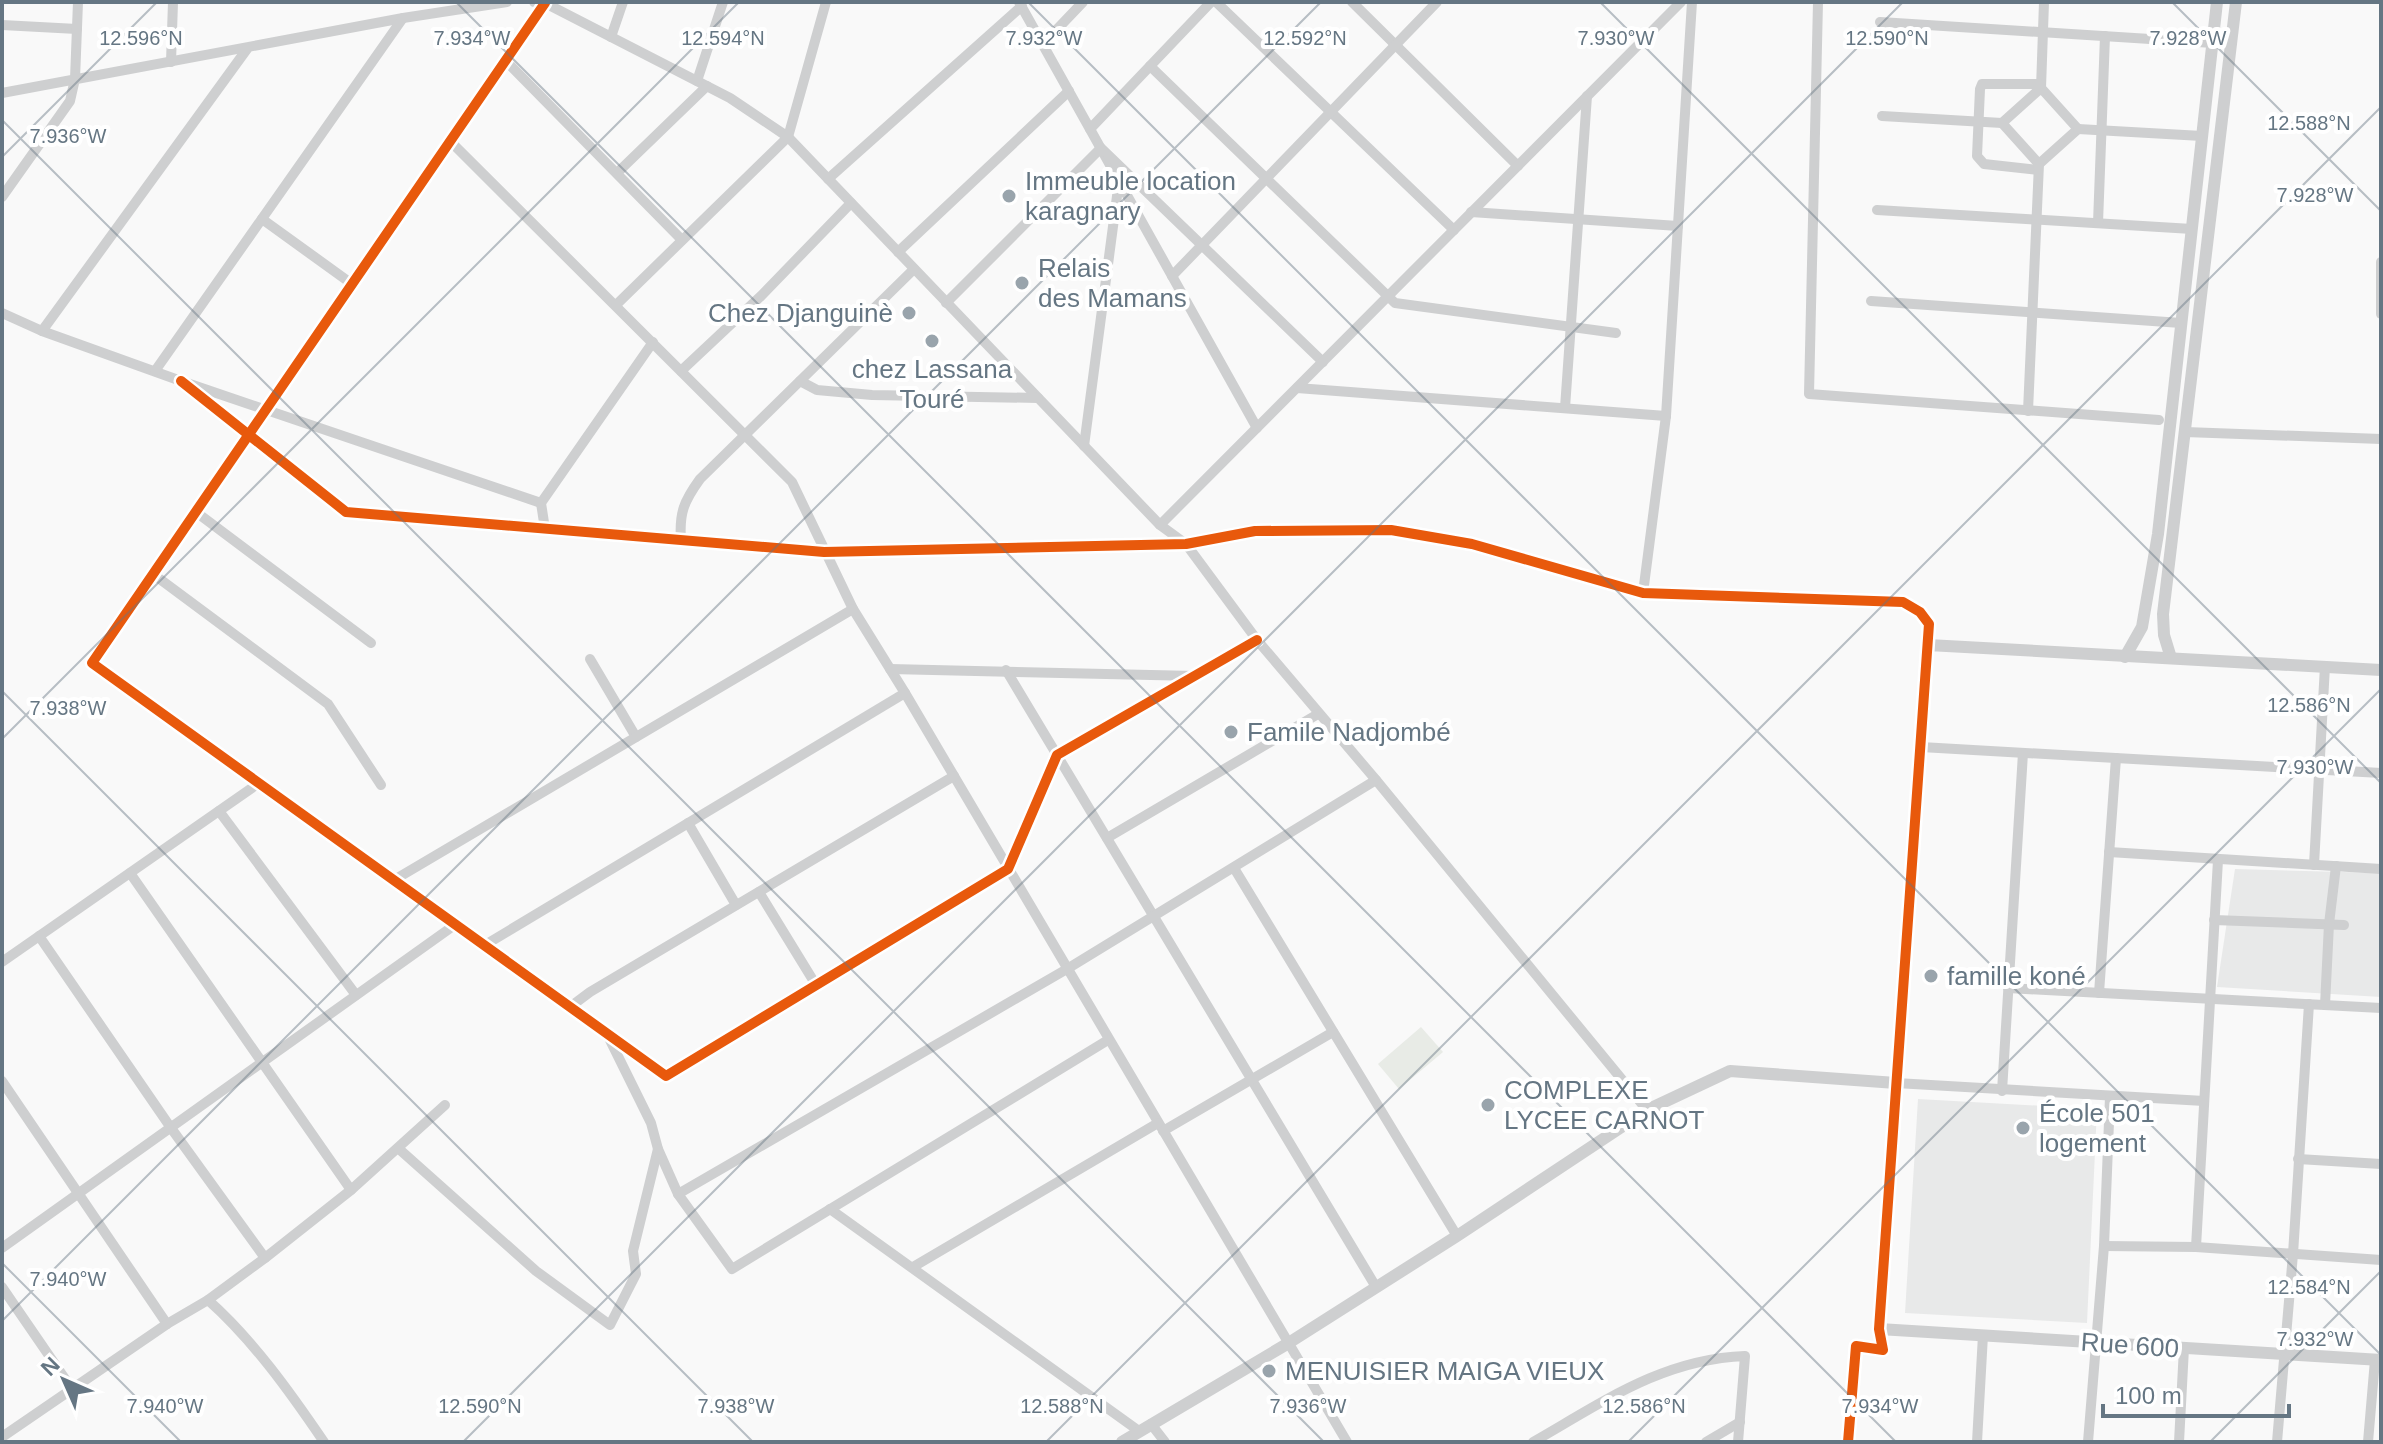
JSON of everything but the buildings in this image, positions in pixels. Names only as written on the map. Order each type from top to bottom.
[{"type":"street","points":[[2,197],[70,101],[75,79],[78,2]]},
{"type":"street","points":[[171,62],[173,2]]},
{"type":"street","points":[[2,93],[403,18],[507,2]]},
{"type":"street","points":[[534,2],[545,3],[702,83],[788,137],[1160,525],[1186,544],[1257,640],[1647,1110]]},
{"type":"street","points":[[611,37],[623,2]]},
{"type":"street","points":[[617,173],[702,83],[723,2]]},
{"type":"street","points":[[616,305],[788,137],[826,2]]},
{"type":"street","points":[[1043,44],[1083,2]]},
{"type":"street","points":[[1090,129],[1214,2],[1454,230]]},
{"type":"street","points":[[1352,2],[1518,166]]},
{"type":"street","points":[[1172,276],[1437,2]]},
{"type":"street","points":[[1160,525],[1681,2]]},
{"type":"street","points":[[1643,593],[1666,416],[1692,2]]},
{"type":"street","points":[[1818,2],[1809,394],[2159,420]]},
{"type":"street","points":[[2044,2],[2041,86],[2078,129]]},
{"type":"street","points":[[2125,657],[2142,627],[2158,534],[2217,2]]},
{"type":"street","points":[[2171,658],[2164,635],[2163,614],[2236,2]]},
{"type":"street","points":[[545,3],[92,663],[666,1076],[1008,869],[1057,755],[1257,640]]},
{"type":"street","points":[[828,179],[1021,4],[1257,428]]},
{"type":"street","points":[[155,371],[403,18]]},
{"type":"street","points":[[1880,22],[2213,43]]},
{"type":"street","points":[[2,25],[77,29]]},
{"type":"street","points":[[2098,223],[2105,36]]},
{"type":"street","points":[[42,331],[247,49]]},
{"type":"street","points":[[506,61],[682,240]]},
{"type":"street","points":[[1150,66],[1395,303],[1616,333]]},
{"type":"street","points":[[2039,167],[1981,163],[1977,156],[1982,84],[2041,86]]},
{"type":"street","points":[[1882,116],[2002,123],[2041,86]]},
{"type":"street","points":[[898,252],[1069,91]]},
{"type":"street","points":[[1565,408],[1587,96]]},
{"type":"street","points":[[2002,123],[2039,167]]},
{"type":"street","points":[[2028,411],[2039,167],[2078,129],[2202,136]]},
{"type":"street","points":[[450,141],[792,482],[853,609],[1347,1442]]},
{"type":"street","points":[[1101,148],[1323,362]]},
{"type":"street","points":[[946,303],[1101,148]]},
{"type":"street","points":[[1084,446],[1119,181]]},
{"type":"street","points":[[681,371],[761,296],[851,203]]},
{"type":"street","points":[[1877,210],[2192,229]]},
{"type":"street","points":[[1471,212],[1678,226]]},
{"type":"street","points":[[262,219],[352,284]]},
{"type":"street","points":[[2381,262],[2381,314]]},
{"type":"street","points":[[681,540],[679,519],[689,494],[700,479],[914,269]]},
{"type":"street","points":[[1871,301],[2181,323]]},
{"type":"street","points":[[2,313],[42,331],[181,381],[541,503]]},
{"type":"street","points":[[545,529],[541,503],[653,342]]},
{"type":"street","points":[[181,381],[346,512],[824,552],[1186,544],[1255,531],[1391,530],[1472,544],[1643,593],[1903,602],[1920,612],[1929,624],[1928,645],[1879,1329],[1883,1350],[1856,1346],[1848,1442]]},
{"type":"street","points":[[800,381],[817,390],[872,395],[1038,398]]},
{"type":"street","points":[[1297,388],[1666,416]]},
{"type":"street","points":[[2185,432],[2381,439]]},
{"type":"street","points":[[196,512],[371,643]]},
{"type":"street","points":[[153,574],[328,704],[381,785]]},
{"type":"street","points":[[394,880],[853,609]]},
{"type":"street","points":[[1928,645],[2381,670]]},
{"type":"street","points":[[590,659],[636,737]]},
{"type":"street","points":[[2314,865],[2325,666]]},
{"type":"street","points":[[890,669],[1199,676]]},
{"type":"street","points":[[1006,670],[1376,1287]]},
{"type":"street","points":[[485,945],[905,693]]},
{"type":"street","points":[[1107,838],[1318,714]]},
{"type":"street","points":[[1921,747],[2381,773]]},
{"type":"street","points":[[2002,1091],[2023,753]]},
{"type":"street","points":[[2099,993],[2116,758]]},
{"type":"street","points":[[570,1007],[590,992],[954,776]]},
{"type":"street","points":[[678,1194],[1067,969],[1376,780]]},
{"type":"street","points":[[2,962],[259,783]]},
{"type":"street","points":[[219,811],[356,995]]},
{"type":"street","points":[[688,823],[736,905]]},
{"type":"street","points":[[2109,852],[2381,869]]},
{"type":"street","points":[[2196,1247],[2218,860]]},
{"type":"street","points":[[2325,1005],[2329,924],[2336,866]]},
{"type":"street","points":[[1234,868],[1457,1236]]},
{"type":"street","points":[[130,873],[351,1190]]},
{"type":"street","points":[[759,892],[816,985]]},
{"type":"street","points":[[2214,920],[2344,925]]},
{"type":"street","points":[[2,1248],[456,924]]},
{"type":"street","points":[[39,936],[265,1258]]},
{"type":"street","points":[[2008,988],[2381,1008]]},
{"type":"street","points":[[2277,1442],[2309,1004]]},
{"type":"street","points":[[606,1032],[651,1123],[658,1149],[678,1194],[732,1269],[1108,1040]]},
{"type":"street","points":[[913,1267],[1333,1032]]},
{"type":"street","points":[[1122,1442],[1287,1344],[1647,1110],[1730,1071],[2002,1091],[2204,1101]]},
{"type":"street","points":[[2,1081],[167,1324]]},
{"type":"street","points":[[2088,1442],[2104,1246],[2110,1097]]},
{"type":"street","points":[[2,1437],[167,1324],[208,1300],[265,1258],[351,1190],[445,1105]]},
{"type":"street","points":[[399,1149],[536,1271],[610,1325],[636,1274],[633,1251],[658,1149]]},
{"type":"street","points":[[2298,1159],[2381,1164]]},
{"type":"street","points":[[830,1209],[1139,1431]]},
{"type":"street","points":[[2104,1246],[2196,1247],[2381,1260]]},
{"type":"street","points":[[2,1287],[72,1389]]},
{"type":"street","points":[[208,1300],[230,1319],[324,1442]]},
{"type":"street","name":"Rue 600","points":[[1879,1329],[2378,1360]]},
{"type":"street","points":[[1977,1442],[1983,1335]]},
{"type":"street","points":[[2179,1442],[2184,1348]]},
{"type":"street","points":[[1533,1442],[1644,1379],[1712,1357],[1745,1356],[1738,1442]]},
{"type":"street","points":[[2368,1442],[2378,1360]]},
{"type":"street","points":[[1706,1442],[1740,1422]]},
{"type":"street","points":[[1151,1424],[1165,1442]]},
{"type":"shaded area","points":[[2235,869],[2381,873],[2381,997],[2217,987]]},
{"type":"shaded area","points":[[1421,1027],[1443,1052],[1399,1089],[1378,1064]]},
{"type":"shaded area","points":[[1918,1099],[2097,1109],[2087,1323],[1905,1313]]},
{"type":"cycle path","points":[[545,3],[92,663],[666,1076],[1008,869],[1057,755],[1257,640]]},
{"type":"cycle path","points":[[181,381],[346,512],[824,552],[1186,544],[1255,531],[1391,530],[1472,544],[1643,593],[1903,602],[1920,612],[1929,624],[1879,1329],[1883,1350],[1856,1346],[1848,1442]]},
{"type":"place","name":"Immeuble location karagnary","points":[[1009,196]]},
{"type":"place","name":"Relais des Mamans","points":[[1022,283]]},
{"type":"place","name":"Chez Djanguinè","points":[[909,313]]},
{"type":"place","name":"chez Lassana Touré","points":[[932,341]]},
{"type":"place","name":"Famile Nadjombé","points":[[1231,732]]},
{"type":"place","name":"famille koné","points":[[1931,976]]},
{"type":"place","name":"COMPLEXE LYCEE CARNOT","points":[[1488,1105]]},
{"type":"place","name":"École 501 logement","points":[[2023,1128]]},
{"type":"place","name":"MENUISIER MAIGA VIEUX","points":[[1269,1371]]}]
